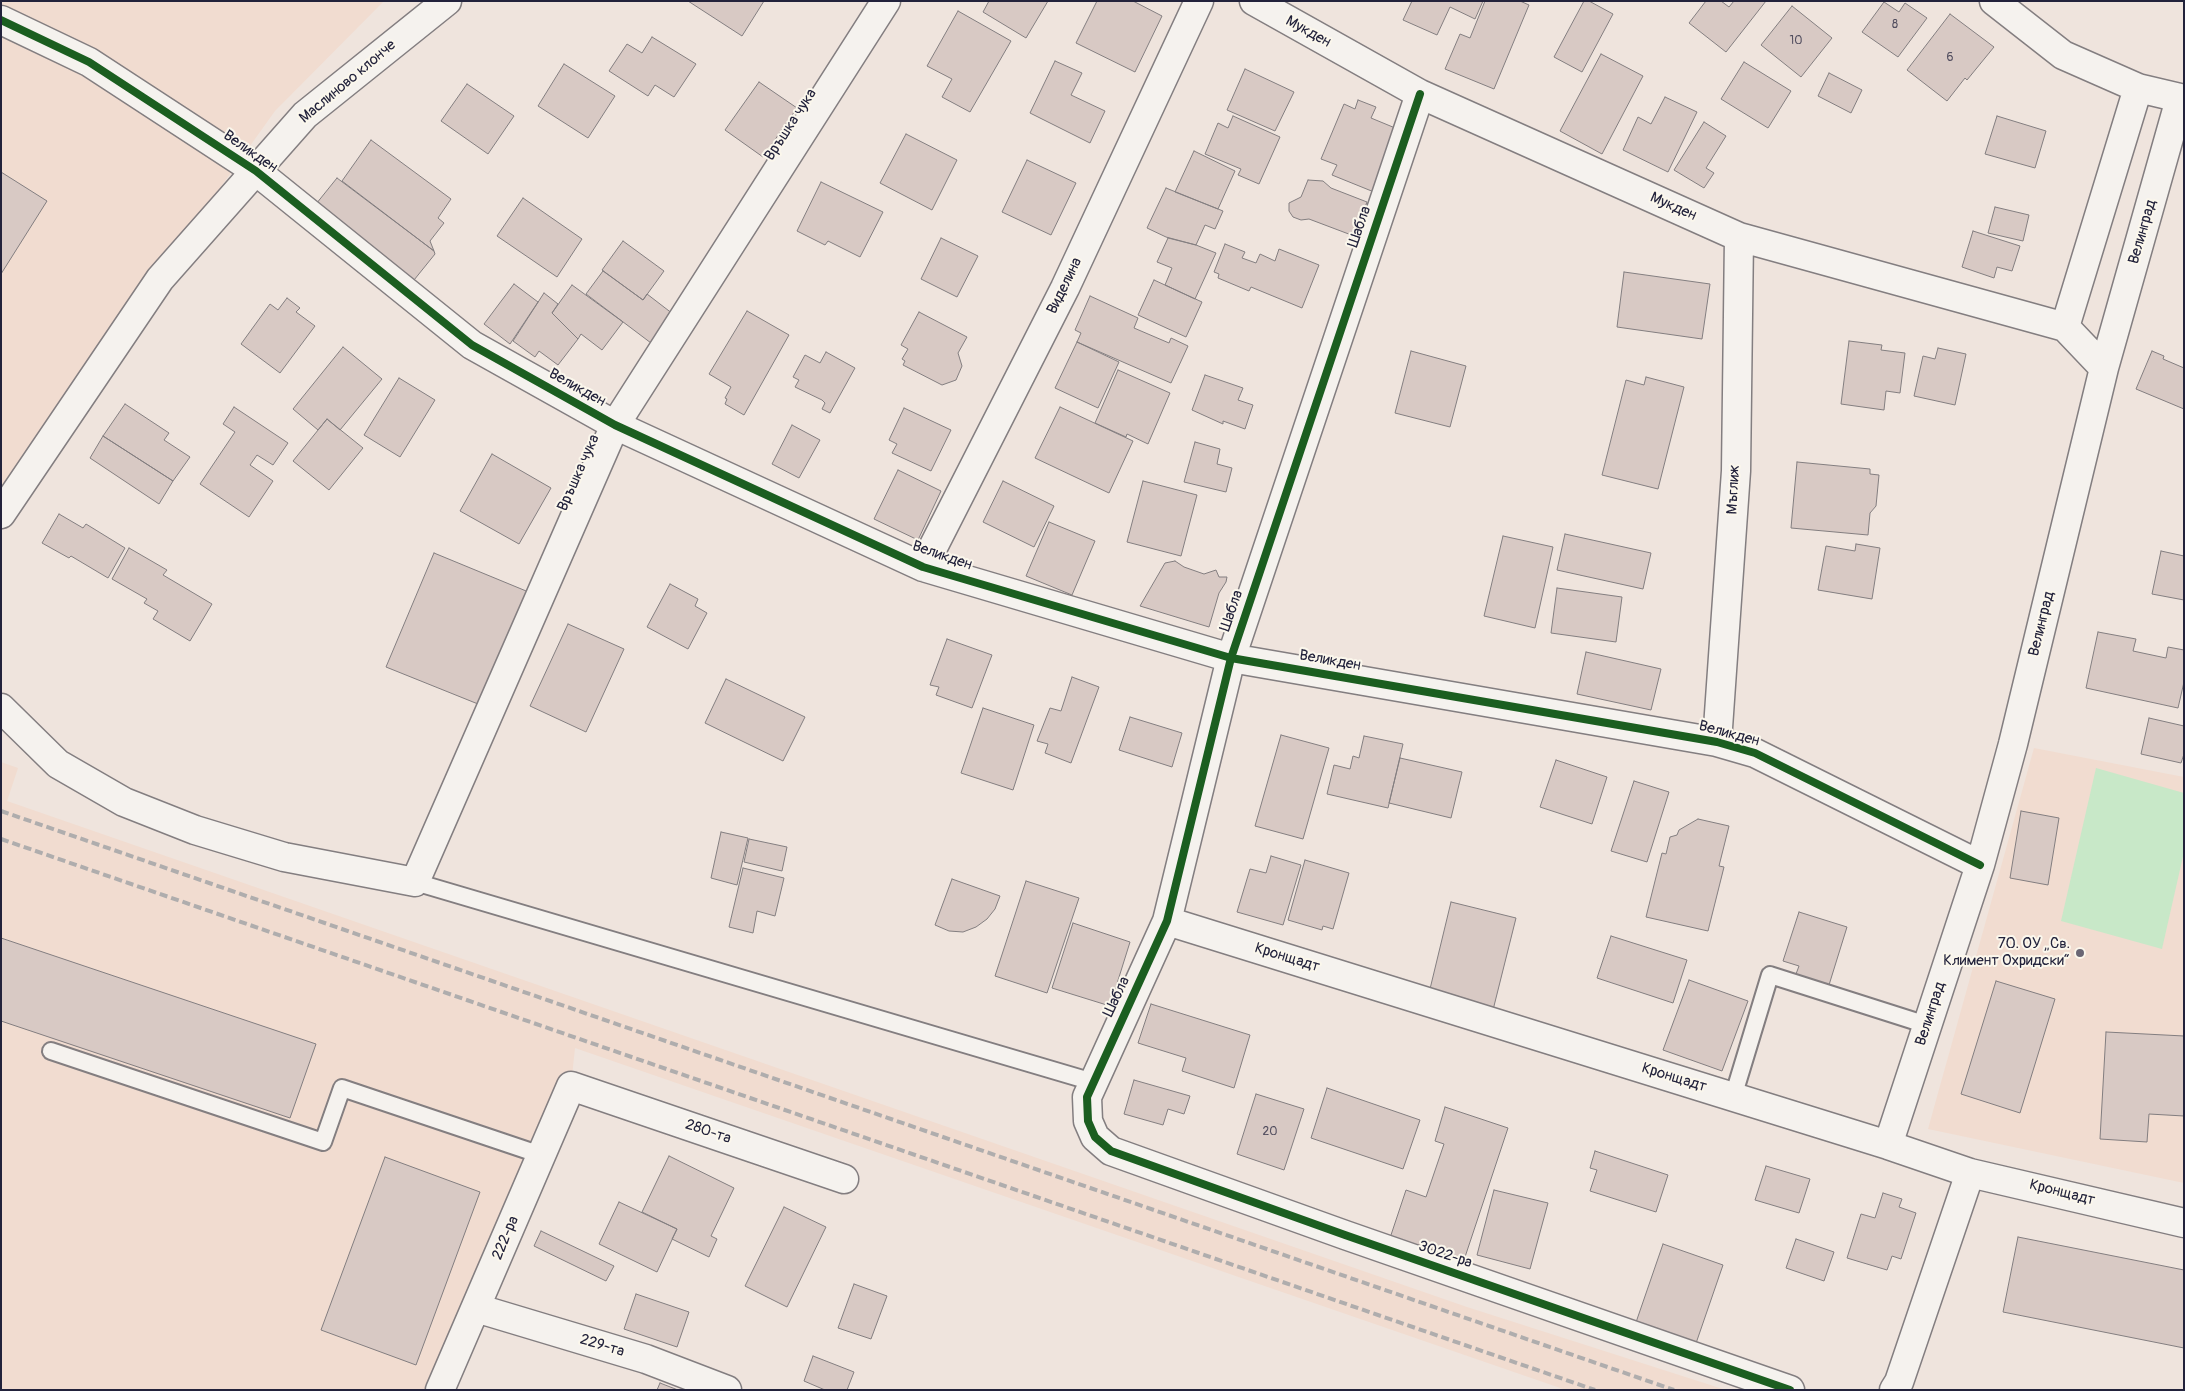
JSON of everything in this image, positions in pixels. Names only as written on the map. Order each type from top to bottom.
[{"type":"street","name":"Маслиново клонче","points":[[1,514],[160,279],[305,115],[447,1]]},
{"type":"street","name":"Връшка чука","points":[[415,882],[615,425],[886,1]]},
{"type":"street","name":"Виделина","points":[[923,567],[1065,288],[1199,1]]},
{"type":"street","name":"Мукден","points":[[1254,1],[1420,94],[1739,237],[2065,327]]},
{"type":"street","points":[[1994,1],[2063,55],[2138,88],[2182,99]]},
{"type":"street","name":"Великден","points":[[1,20],[90,62],[256,171],[472,345],[615,425],[923,567],[1231,658],[1716,742],[1755,754],[1980,865]]},
{"type":"street","points":[[2104,368],[2065,327],[2138,88]]},
{"type":"street","name":"Шабла","points":[[1095,1138],[1088,1121],[1087,1097],[1167,921],[1231,658],[1420,94]]},
{"type":"street","name":"Велинград","points":[[1888,1145],[1980,865],[2013,744],[2104,368],[2182,99]]},
{"type":"street","name":"Мъглиж","points":[[1716,742],[1736,471],[1739,237]]},
{"type":"street","points":[[1,708],[58,764],[124,802],[195,830],[284,857],[415,882]]},
{"type":"street","name":"Кронщадт","points":[[1167,921],[1888,1145],[1970,1173],[1995,1177],[2184,1223]]},
{"type":"street","name":"222-ра","points":[[440,1390],[571,1086]]},
{"type":"street","name":"280-та","points":[[571,1086],[844,1178]]},
{"type":"street","name":"3022-ра","points":[[1095,1138],[1107,1150],[1790,1390]]},
{"type":"street","points":[[1894,1390],[1899,1382],[1970,1173]]},
{"type":"street","name":"229-та","points":[[476,1308],[646,1359],[727,1390]]},
{"type":"lane","points":[[415,882],[1093,1082]]},
{"type":"lane","points":[[1733,1097],[1770,975],[1927,1025]]},
{"type":"lane","points":[[51,1051],[323,1142],[342,1088],[541,1155]]},
{"type":"shaded area","points":[[1,1],[384,1],[275,111],[1,494]]},
{"type":"shaded area","name":"70. ОУ „Св. Климент Охридски“","points":[[2034,748],[2184,777],[2184,1183],[1928,1129]]},
{"type":"shaded area","points":[[1,762],[18,768],[7,801],[1467,1307],[1726,1390],[1566,1390],[575,1048],[571,1086],[440,1390],[1,1390]]},
{"type":"green space","points":[[2096,768],[2184,793],[2184,852],[2162,949],[2061,921]]},
{"type":"building","points":[[688,1],[764,1],[742,36]]},
{"type":"building","points":[[989,1],[1048,1],[1026,38],[983,12]]},
{"type":"building","points":[[1097,1],[1133,1],[1162,16],[1135,72],[1076,43]]},
{"type":"building","points":[[1412,1],[1483,1],[1475,19],[1450,7],[1437,35],[1403,20]]},
{"type":"building","points":[[1485,1],[1520,1],[1529,5],[1494,89],[1445,69],[1460,34],[1470,38]]},
{"type":"building","points":[[1584,1],[1589,1],[1613,14],[1582,72],[1554,57]]},
{"type":"building","points":[[1706,1],[1721,1],[1729,7],[1734,1],[1766,1],[1726,52],[1689,23]]},
{"type":"building","points":[[1884,2],[1899,12],[1905,3],[1927,18],[1898,57],[1862,32]]},
{"type":"building","points":[[1792,6],[1832,38],[1801,77],[1761,45]]},
{"type":"building","points":[[958,11],[1011,41],[970,112],[942,97],[952,79],[927,66]]},
{"type":"building","points":[[1950,14],[1994,47],[1967,80],[1965,78],[1947,101],[1907,70]]},
{"type":"building","points":[[652,37],[696,64],[674,97],[655,85],[648,96],[609,71],[627,44],[642,53]]},
{"type":"building","points":[[1601,54],[1643,76],[1602,154],[1560,131]]},
{"type":"building","points":[[1055,61],[1082,73],[1071,95],[1105,111],[1090,143],[1030,113]]},
{"type":"building","points":[[1744,62],[1791,91],[1768,128],[1721,99]]},
{"type":"building","points":[[564,64],[615,96],[588,138],[538,106]]},
{"type":"building","points":[[1245,69],[1294,92],[1275,131],[1227,110]]},
{"type":"building","points":[[1829,73],[1862,90],[1851,113],[1818,96]]},
{"type":"building","points":[[759,82],[797,108],[763,157],[725,130]]},
{"type":"building","points":[[467,84],[514,116],[488,154],[441,121]]},
{"type":"building","points":[[1665,97],[1697,112],[1668,172],[1623,150],[1638,117],[1651,124]]},
{"type":"building","points":[[1358,100],[1376,107],[1371,118],[1400,130],[1374,192],[1332,175],[1337,165],[1321,159],[1344,104],[1355,109]]},
{"type":"building","points":[[1233,116],[1280,137],[1259,184],[1238,175],[1241,169],[1205,154],[1218,123],[1228,128]]},
{"type":"building","points":[[1997,116],[2046,131],[2035,168],[1985,154]]},
{"type":"building","points":[[1704,122],[1726,136],[1706,168],[1714,173],[1704,188],[1674,170]]},
{"type":"building","points":[[906,134],[957,160],[932,210],[880,183]]},
{"type":"building","points":[[371,140],[451,199],[438,218],[444,223],[430,241],[434,251],[342,181]]},
{"type":"building","points":[[1194,151],[1235,171],[1218,209],[1175,192]]},
{"type":"building","points":[[1027,160],[1076,183],[1051,235],[1002,212]]},
{"type":"building","points":[[1,172],[47,201],[1,274]]},
{"type":"building","points":[[337,178],[434,251],[435,254],[410,285],[312,209]]},
{"type":"building","points":[[1308,180],[1323,181],[1331,188],[1367,202],[1354,236],[1309,219],[1301,220],[1293,217],[1289,211],[1289,203],[1301,197]]},
{"type":"building","points":[[821,182],[883,212],[860,257],[828,241],[825,245],[797,231]]},
{"type":"building","points":[[1166,188],[1223,211],[1215,229],[1205,225],[1196,245],[1166,237],[1147,228]]},
{"type":"building","points":[[523,198],[582,239],[557,277],[497,236]]},
{"type":"building","points":[[1995,207],[2029,215],[2023,241],[1988,233]]},
{"type":"building","points":[[1973,231],[2020,246],[2012,271],[1997,267],[1994,278],[1962,267]]},
{"type":"building","points":[[941,238],[978,256],[957,297],[921,279]]},
{"type":"building","points":[[1168,238],[1196,245],[1216,253],[1195,299],[1165,285],[1172,268],[1157,262]]},
{"type":"building","points":[[623,241],[664,271],[643,300],[602,270]]},
{"type":"building","points":[[1225,244],[1245,252],[1242,258],[1256,263],[1260,254],[1275,261],[1279,249],[1319,265],[1302,308],[1251,287],[1249,291],[1218,278],[1219,274],[1214,272]]},
{"type":"building","points":[[603,271],[643,300],[647,294],[673,314],[651,343],[586,294]]},
{"type":"building","points":[[1624,272],[1710,284],[1702,339],[1617,327]]},
{"type":"building","points":[[1154,280],[1202,302],[1186,337],[1138,315]]},
{"type":"building","points":[[514,284],[538,302],[510,344],[484,324]]},
{"type":"building","points":[[572,285],[623,322],[602,350],[581,334],[578,339],[552,313]]},
{"type":"building","points":[[544,293],[558,304],[552,313],[578,339],[558,365],[539,351],[535,357],[513,341]]},
{"type":"building","points":[[1090,296],[1138,318],[1134,328],[1169,343],[1171,338],[1188,346],[1171,383],[1077,342],[1081,333],[1075,330]]},
{"type":"building","points":[[287,298],[300,308],[296,312],[315,326],[280,373],[241,344],[270,304],[278,310]]},
{"type":"building","points":[[747,311],[789,335],[744,415],[725,404],[727,399],[725,398],[731,387],[709,374]]},
{"type":"building","points":[[919,312],[967,337],[958,353],[962,366],[956,380],[942,385],[903,365],[905,361],[902,359],[908,349],[901,345]]},
{"type":"building","points":[[1849,341],[1882,345],[1881,350],[1905,353],[1900,393],[1886,391],[1884,410],[1841,404]]},
{"type":"building","points":[[1077,342],[1119,362],[1098,408],[1055,388]]},
{"type":"building","points":[[343,347],[382,379],[340,430],[327,419],[318,430],[293,409]]},
{"type":"building","points":[[1938,348],[1966,354],[1955,405],[1914,396],[1923,356],[1935,359]]},
{"type":"building","points":[[1411,351],[1466,366],[1450,427],[1395,413]]},
{"type":"building","points":[[2152,351],[2164,356],[2163,359],[2184,368],[2184,409],[2136,389]]},
{"type":"building","points":[[826,352],[855,368],[830,413],[822,409],[825,403],[822,400],[795,387],[799,380],[793,377],[805,355],[820,363]]},
{"type":"building","points":[[1118,370],[1170,393],[1148,444],[1127,434],[1126,437],[1095,423]]},
{"type":"building","points":[[1205,375],[1243,388],[1238,400],[1253,405],[1245,429],[1223,421],[1223,424],[1192,410]]},
{"type":"building","points":[[1646,377],[1684,387],[1658,489],[1602,475],[1626,380],[1644,385]]},
{"type":"building","points":[[399,378],[435,400],[400,457],[364,435]]},
{"type":"building","points":[[125,404],[169,433],[164,440],[190,457],[173,481],[103,436]]},
{"type":"building","points":[[234,407],[288,443],[273,465],[257,455],[250,465],[273,481],[249,517],[200,484],[235,432],[223,424]]},
{"type":"building","points":[[1060,407],[1133,441],[1109,493],[1035,458]]},
{"type":"building","points":[[904,408],[951,430],[931,471],[892,453],[897,444],[889,440]]},
{"type":"building","points":[[327,419],[363,448],[329,490],[293,461]]},
{"type":"building","points":[[792,425],[820,440],[799,478],[772,464]]},
{"type":"building","points":[[103,436],[173,481],[159,504],[90,458]]},
{"type":"building","points":[[1195,442],[1220,449],[1217,464],[1232,468],[1226,492],[1184,482]]},
{"type":"building","points":[[492,454],[551,488],[519,544],[460,511]]},
{"type":"building","points":[[1797,462],[1870,469],[1870,474],[1879,475],[1876,506],[1870,513],[1868,535],[1791,528]]},
{"type":"building","points":[[898,470],[941,491],[918,540],[874,519]]},
{"type":"building","points":[[1003,481],[1054,506],[1034,547],[983,522]]},
{"type":"building","points":[[1143,481],[1197,495],[1181,556],[1127,542]]},
{"type":"building","points":[[59,514],[83,528],[86,524],[125,548],[108,578],[71,556],[69,558],[42,543]]},
{"type":"building","points":[[1049,522],[1095,541],[1072,595],[1026,576]]},
{"type":"building","points":[[1565,534],[1651,553],[1643,589],[1557,570]]},
{"type":"building","points":[[1503,536],[1553,547],[1535,628],[1484,616]]},
{"type":"building","points":[[1856,544],[1880,548],[1872,599],[1818,590],[1826,546],[1855,551]]},
{"type":"building","points":[[129,548],[167,570],[163,575],[212,604],[190,641],[153,619],[158,611],[144,603],[147,599],[112,579]]},
{"type":"building","points":[[2161,551],[2184,556],[2184,600],[2152,594]]},
{"type":"building","points":[[434,553],[531,593],[483,706],[386,667]]},
{"type":"building","points":[[1175,561],[1184,567],[1204,574],[1216,570],[1219,577],[1227,577],[1219,593],[1209,627],[1140,606],[1165,563]]},
{"type":"building","points":[[670,584],[698,599],[695,606],[707,613],[688,649],[647,627]]},
{"type":"building","points":[[1557,588],[1622,597],[1616,642],[1551,633]]},
{"type":"building","points":[[568,624],[624,649],[586,732],[530,706]]},
{"type":"building","points":[[2098,632],[2136,639],[2133,651],[2166,658],[2168,647],[2184,650],[2184,682],[2178,708],[2086,688]]},
{"type":"building","points":[[947,639],[992,655],[972,708],[936,695],[939,687],[930,685]]},
{"type":"building","points":[[1586,652],[1661,669],[1651,710],[1577,694]]},
{"type":"building","points":[[1072,677],[1099,687],[1071,763],[1045,753],[1048,744],[1037,741],[1050,708],[1061,711]]},
{"type":"building","points":[[726,679],[805,717],[783,761],[705,723]]},
{"type":"building","points":[[983,708],[1034,725],[1013,790],[961,773]]},
{"type":"building","points":[[1130,717],[1182,733],[1172,767],[1119,750]]},
{"type":"building","points":[[2149,718],[2184,726],[2184,754],[2181,763],[2141,754]]},
{"type":"building","points":[[1281,735],[1329,748],[1303,839],[1255,826]]},
{"type":"building","points":[[1364,736],[1403,744],[1388,808],[1327,794],[1334,765],[1350,769],[1353,756],[1359,758]]},
{"type":"building","points":[[1400,758],[1462,772],[1451,818],[1389,803]]},
{"type":"building","points":[[1556,760],[1607,777],[1592,824],[1540,807]]},
{"type":"building","points":[[1634,781],[1669,792],[1647,862],[1611,851]]},
{"type":"building","points":[[2021,811],[2059,818],[2048,885],[2010,878]]},
{"type":"building","points":[[1698,819],[1729,826],[1719,866],[1724,867],[1708,931],[1646,917],[1662,853],[1666,854],[1670,837],[1677,835],[1679,830]]},
{"type":"building","points":[[721,832],[748,838],[737,885],[711,878]]},
{"type":"building","points":[[749,839],[787,847],[782,871],[744,862]]},
{"type":"building","points":[[1271,856],[1301,865],[1283,925],[1237,912],[1250,869],[1266,873]]},
{"type":"building","points":[[1305,860],[1349,873],[1333,929],[1323,926],[1322,930],[1288,920]]},
{"type":"building","points":[[743,868],[784,878],[775,916],[757,911],[753,933],[729,927]]},
{"type":"building","points":[[952,879],[1000,896],[995,909],[987,919],[976,927],[963,932],[949,931],[935,925]]},
{"type":"building","points":[[1026,881],[1079,898],[1047,993],[995,976]]},
{"type":"building","points":[[1451,902],[1516,918],[1493,1010],[1461,1002],[1462,998],[1430,989]]},
{"type":"building","points":[[1799,912],[1847,927],[1829,985],[1796,974],[1799,966],[1783,961]]},
{"type":"building","points":[[1073,923],[1130,942],[1110,1006],[1052,988]]},
{"type":"building","points":[[1611,936],[1687,960],[1673,1003],[1597,978]]},
{"type":"building","points":[[1,938],[316,1044],[290,1118],[1,1021]]},
{"type":"building","points":[[1689,980],[1748,1001],[1722,1071],[1663,1050]]},
{"type":"building","points":[[1996,981],[2055,999],[2020,1113],[1961,1094]]},
{"type":"building","points":[[1151,1004],[1250,1035],[1234,1088],[1182,1071],[1186,1058],[1138,1043]]},
{"type":"building","points":[[2106,1032],[2184,1036],[2184,1116],[2149,1114],[2147,1142],[2100,1139]]},
{"type":"building","points":[[1134,1080],[1190,1096],[1184,1114],[1168,1109],[1163,1125],[1124,1114]]},
{"type":"building","points":[[1327,1088],[1420,1120],[1403,1169],[1311,1138]]},
{"type":"building","points":[[1256,1094],[1304,1109],[1284,1170],[1237,1154]]},
{"type":"building","points":[[1445,1107],[1508,1128],[1463,1263],[1390,1238],[1406,1190],[1426,1197],[1444,1144],[1435,1141]]},
{"type":"building","points":[[1595,1151],[1668,1175],[1656,1212],[1590,1191],[1597,1170],[1590,1168]]},
{"type":"building","points":[[669,1156],[734,1188],[711,1236],[717,1239],[709,1257],[672,1239],[677,1229],[642,1212]]},
{"type":"building","points":[[385,1157],[480,1192],[416,1365],[321,1330]]},
{"type":"building","points":[[1766,1166],[1810,1179],[1799,1213],[1755,1200]]},
{"type":"building","points":[[1494,1190],[1548,1203],[1530,1269],[1477,1255]]},
{"type":"building","points":[[1883,1193],[1902,1199],[1899,1207],[1916,1213],[1901,1259],[1892,1256],[1887,1270],[1847,1258],[1861,1214],[1875,1218]]},
{"type":"building","points":[[619,1202],[677,1229],[657,1272],[599,1244]]},
{"type":"building","points":[[784,1207],[826,1227],[787,1307],[745,1286]]},
{"type":"building","points":[[541,1231],[614,1266],[606,1281],[534,1246]]},
{"type":"building","points":[[2018,1237],[2184,1270],[2184,1348],[2003,1312]]},
{"type":"building","points":[[1796,1239],[1834,1252],[1824,1281],[1786,1268]]},
{"type":"building","points":[[1663,1244],[1723,1265],[1693,1352],[1633,1331]]},
{"type":"building","points":[[854,1284],[887,1296],[871,1339],[838,1328]]},
{"type":"building","points":[[636,1294],[689,1312],[677,1347],[624,1329]]},
{"type":"building","points":[[813,1356],[854,1372],[847,1390],[825,1390],[804,1381]]},
{"type":"building","points":[[660,1383],[678,1390],[657,1390]]},
{"type":"railway","points":[[1,811],[1674,1390]]},
{"type":"railway","points":[[1,839],[1595,1390]]},
{"type":"cycle path","points":[[1,20],[89,62],[256,171],[472,345],[615,425],[923,567],[1231,658],[1717,742],[1755,753],[1980,865]]},
{"type":"cycle path","points":[[1420,94],[1231,658],[1167,921],[1087,1097],[1088,1121],[1095,1137],[1111,1151],[1345,1235],[1790,1390]]},
{"type":"place","name":"70. ОУ „Св. Климент Охридски“","points":[[2080,953]]}]
